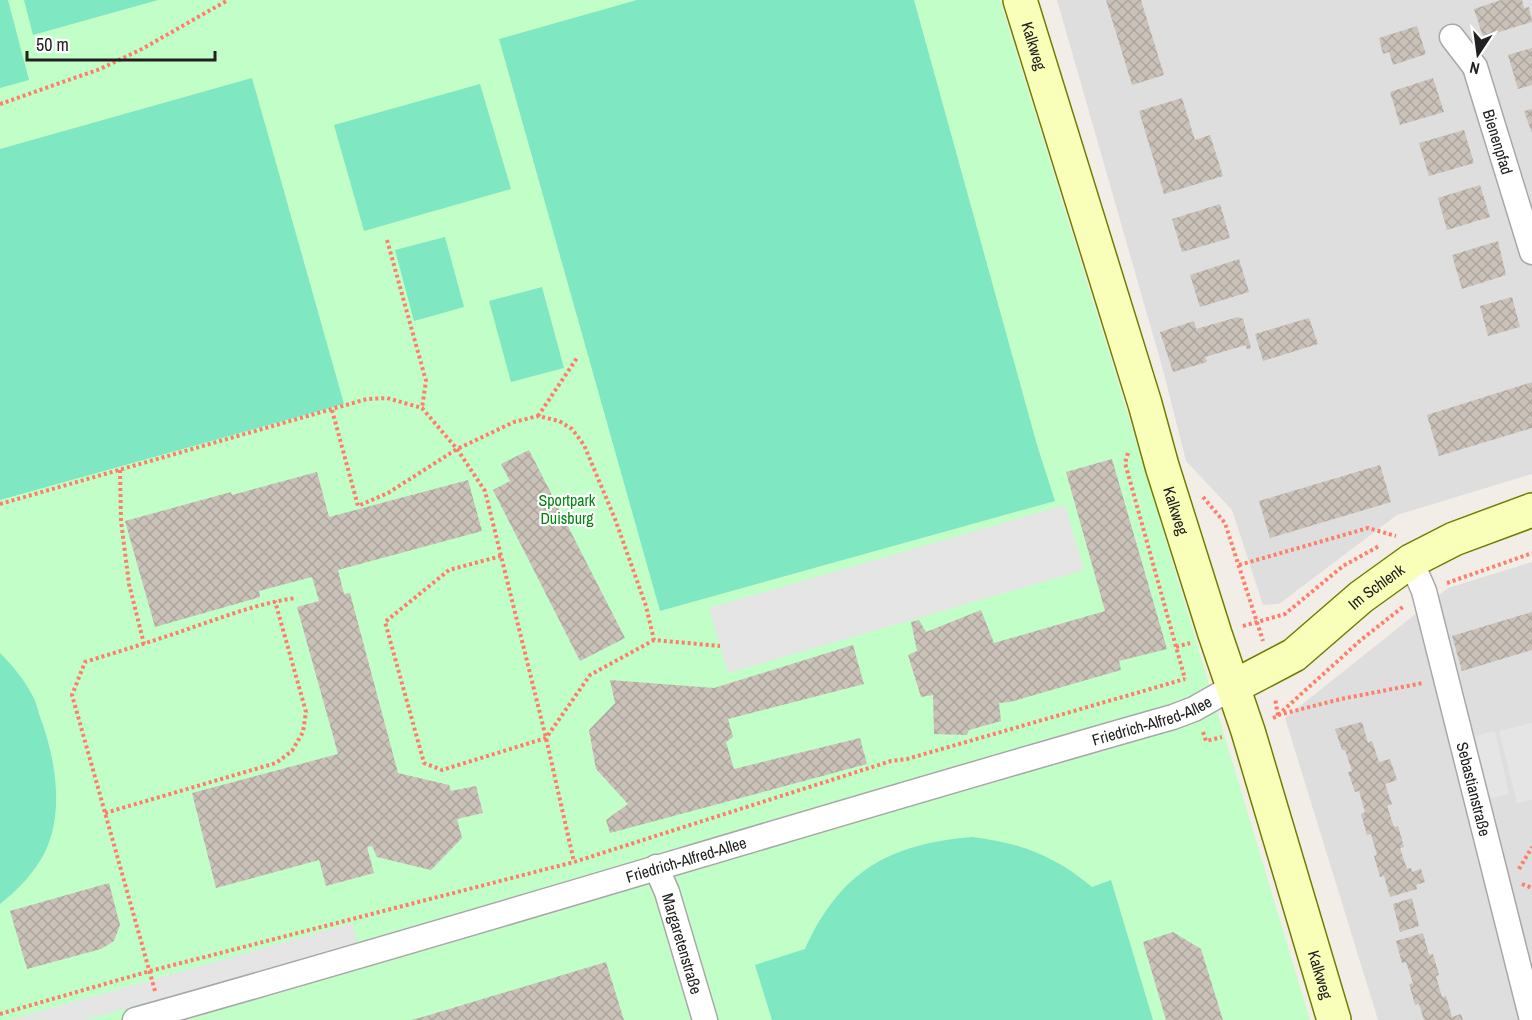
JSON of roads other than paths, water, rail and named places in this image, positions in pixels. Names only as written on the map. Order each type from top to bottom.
[{"type":"street","name":"Kalkweg","points":[[1020,0],[1334,1020]]},
{"type":"street","name":"Bienenpfad","points":[[1452,37],[1475,67],[1532,252]]},
{"type":"street","name":"Im Schlenk","points":[[1233,687],[1294,655],[1361,597],[1404,548],[1454,539],[1532,510]]},
{"type":"street","name":"Sebastianstraße","points":[[1404,548],[1424,591],[1532,1020]]},
{"type":"street","name":"Friedrich-Alfred-Allee","points":[[135,1020],[935,784],[1173,717],[1194,709],[1233,687]]},
{"type":"street","name":"Margaretenstraße","points":[[656,867],[667,892],[705,1020]]},
{"type":"park label","name":"Sportpark Duisburg","points":[[567,509]]}]
